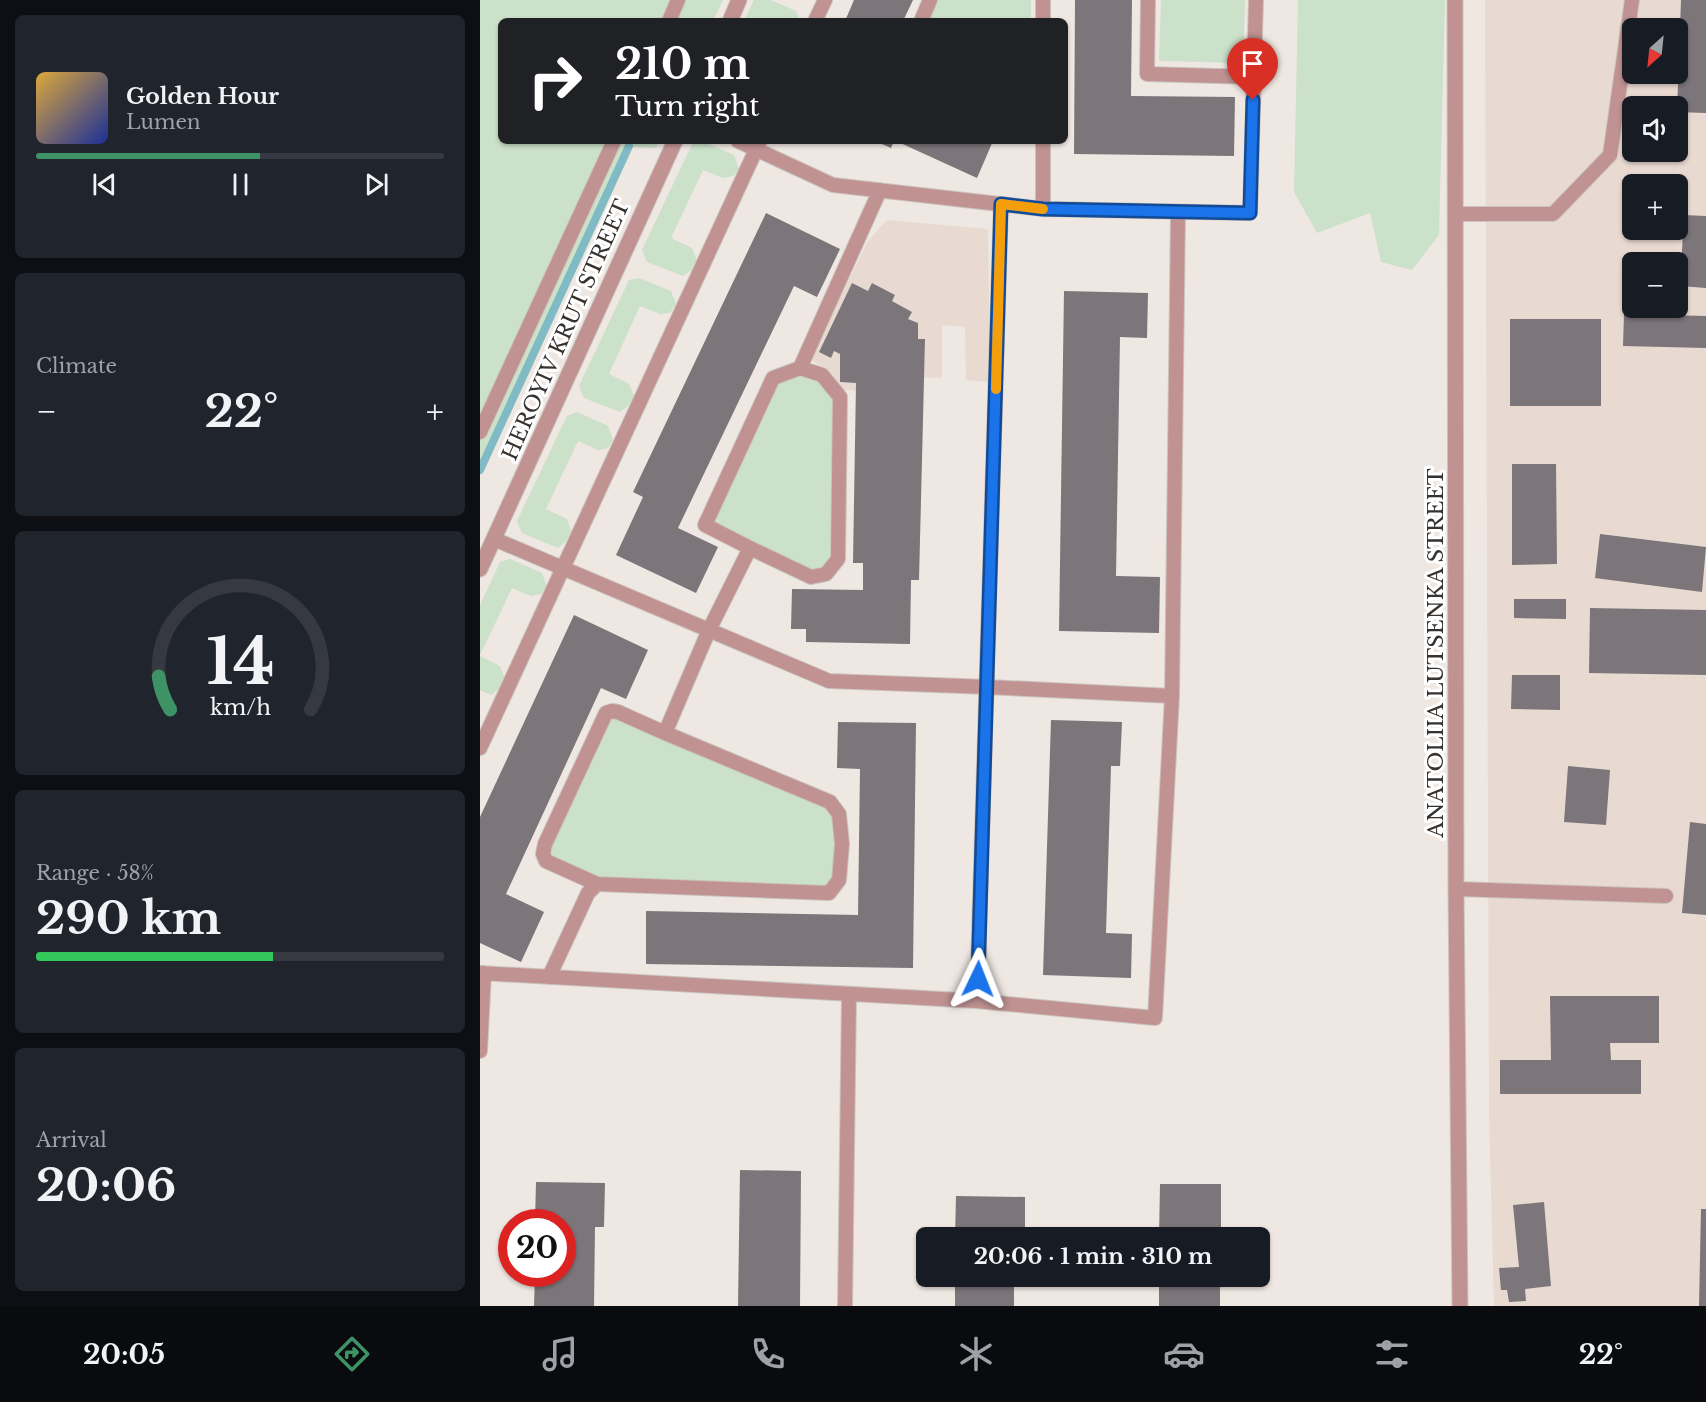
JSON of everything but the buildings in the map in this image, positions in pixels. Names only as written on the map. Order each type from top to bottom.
[{"type":"street","points":[[731,18],[740,0]]},
{"type":"street","name":"ANATOLIIA LUTSENKA STREET","points":[[1455,0],[1456,889],[1460,1306]]},
{"type":"street","name":"HEROYIV KRUT STREET","points":[[480,569],[674,144]]},
{"type":"lane","points":[[670,18],[678,0]]},
{"type":"lane","points":[[816,18],[825,0]]},
{"type":"lane","points":[[922,18],[930,0]]},
{"type":"lane","points":[[1043,0],[1043,18]]},
{"type":"lane","points":[[1148,0],[1147,74],[1254,77]]},
{"type":"lane","points":[[480,748],[758,145],[833,185],[1043,209],[1250,213],[1256,0]]},
{"type":"lane","points":[[1457,214],[1553,214],[1610,155],[1632,0]]},
{"type":"lane","points":[[480,432],[613,144]]},
{"type":"lane","points":[[1043,144],[1043,209]]},
{"type":"lane","points":[[800,368],[880,190]]},
{"type":"lane","points":[[977,1001],[1001,204]]},
{"type":"lane","points":[[480,1051],[482,973],[977,1001],[1155,1018],[1172,696],[1178,212]]},
{"type":"lane","points":[[800,368],[822,375],[840,398],[838,559],[826,574],[811,577],[705,525],[773,378],[800,368]]},
{"type":"lane","points":[[494,539],[829,681],[1172,696]]},
{"type":"lane","points":[[665,732],[709,630],[750,548]]},
{"type":"lane","points":[[618,712],[665,732],[830,802],[839,814],[842,843],[839,880],[829,893],[597,884],[546,861],[543,854],[545,844],[606,713],[618,712]]},
{"type":"lane","points":[[549,977],[588,893],[597,884]]},
{"type":"lane","points":[[1456,889],[1666,896]]},
{"type":"lane","points":[[845,1306],[849,994]]},
{"type":"shaded area","points":[[1485,0],[1706,0],[1706,1306],[1494,1306],[1489,1115]]},
{"type":"shaded area","points":[[887,220],[988,229],[990,382],[966,380],[965,327],[942,325],[942,378],[924,377],[925,340],[918,339],[918,323],[908,319],[911,311],[892,301],[895,295],[872,283],[868,291],[852,284],[819,351],[834,351],[840,354],[840,382],[856,383],[856,391],[839,389],[825,369],[810,359],[868,241]]},
{"type":"green space","points":[[480,0],[723,0],[714,18],[498,18],[498,144],[658,144],[656,148],[629,147],[480,470]]},
{"type":"green space","points":[[754,0],[771,0],[796,11],[799,18],[745,18]]},
{"type":"green space","points":[[936,0],[1031,0],[1031,18],[927,18]]},
{"type":"green space","points":[[1161,0],[1245,0],[1243,63],[1159,61]]},
{"type":"green space","points":[[1298,0],[1445,0],[1439,235],[1412,270],[1381,262],[1370,213],[1317,233],[1294,192]]},
{"type":"green space","points":[[692,144],[709,144],[734,155],[739,169],[733,176],[723,178],[703,170],[671,238],[692,248],[697,260],[691,270],[683,276],[647,262],[642,250]]},
{"type":"green space","points":[[639,278],[671,291],[676,304],[670,313],[660,314],[640,306],[609,374],[629,384],[634,396],[628,406],[620,412],[584,398],[579,386],[629,280]]},
{"type":"green space","points":[[801,374],[820,379],[835,397],[830,556],[823,566],[811,570],[715,522],[777,382]]},
{"type":"green space","points":[[577,412],[608,426],[613,440],[608,448],[598,450],[578,441],[546,509],[567,519],[571,531],[566,541],[558,548],[522,533],[517,521],[567,416]]},
{"type":"green space","points":[[510,559],[542,573],[547,587],[541,594],[531,596],[512,588],[480,655],[480,605],[500,562]]},
{"type":"green space","points":[[480,656],[500,666],[505,678],[500,688],[491,695],[480,690]]},
{"type":"green space","points":[[613,714],[826,807],[834,818],[834,879],[826,889],[599,877],[553,856],[549,849]]},
{"type":"waterway","points":[[480,470],[629,146]]},
{"type":"slow traffic","points":[[996,389],[1001,204],[1043,209]]},
{"type":"route","points":[[978,979],[1001,204],[1043,209],[1250,213],[1253,100]]}]
